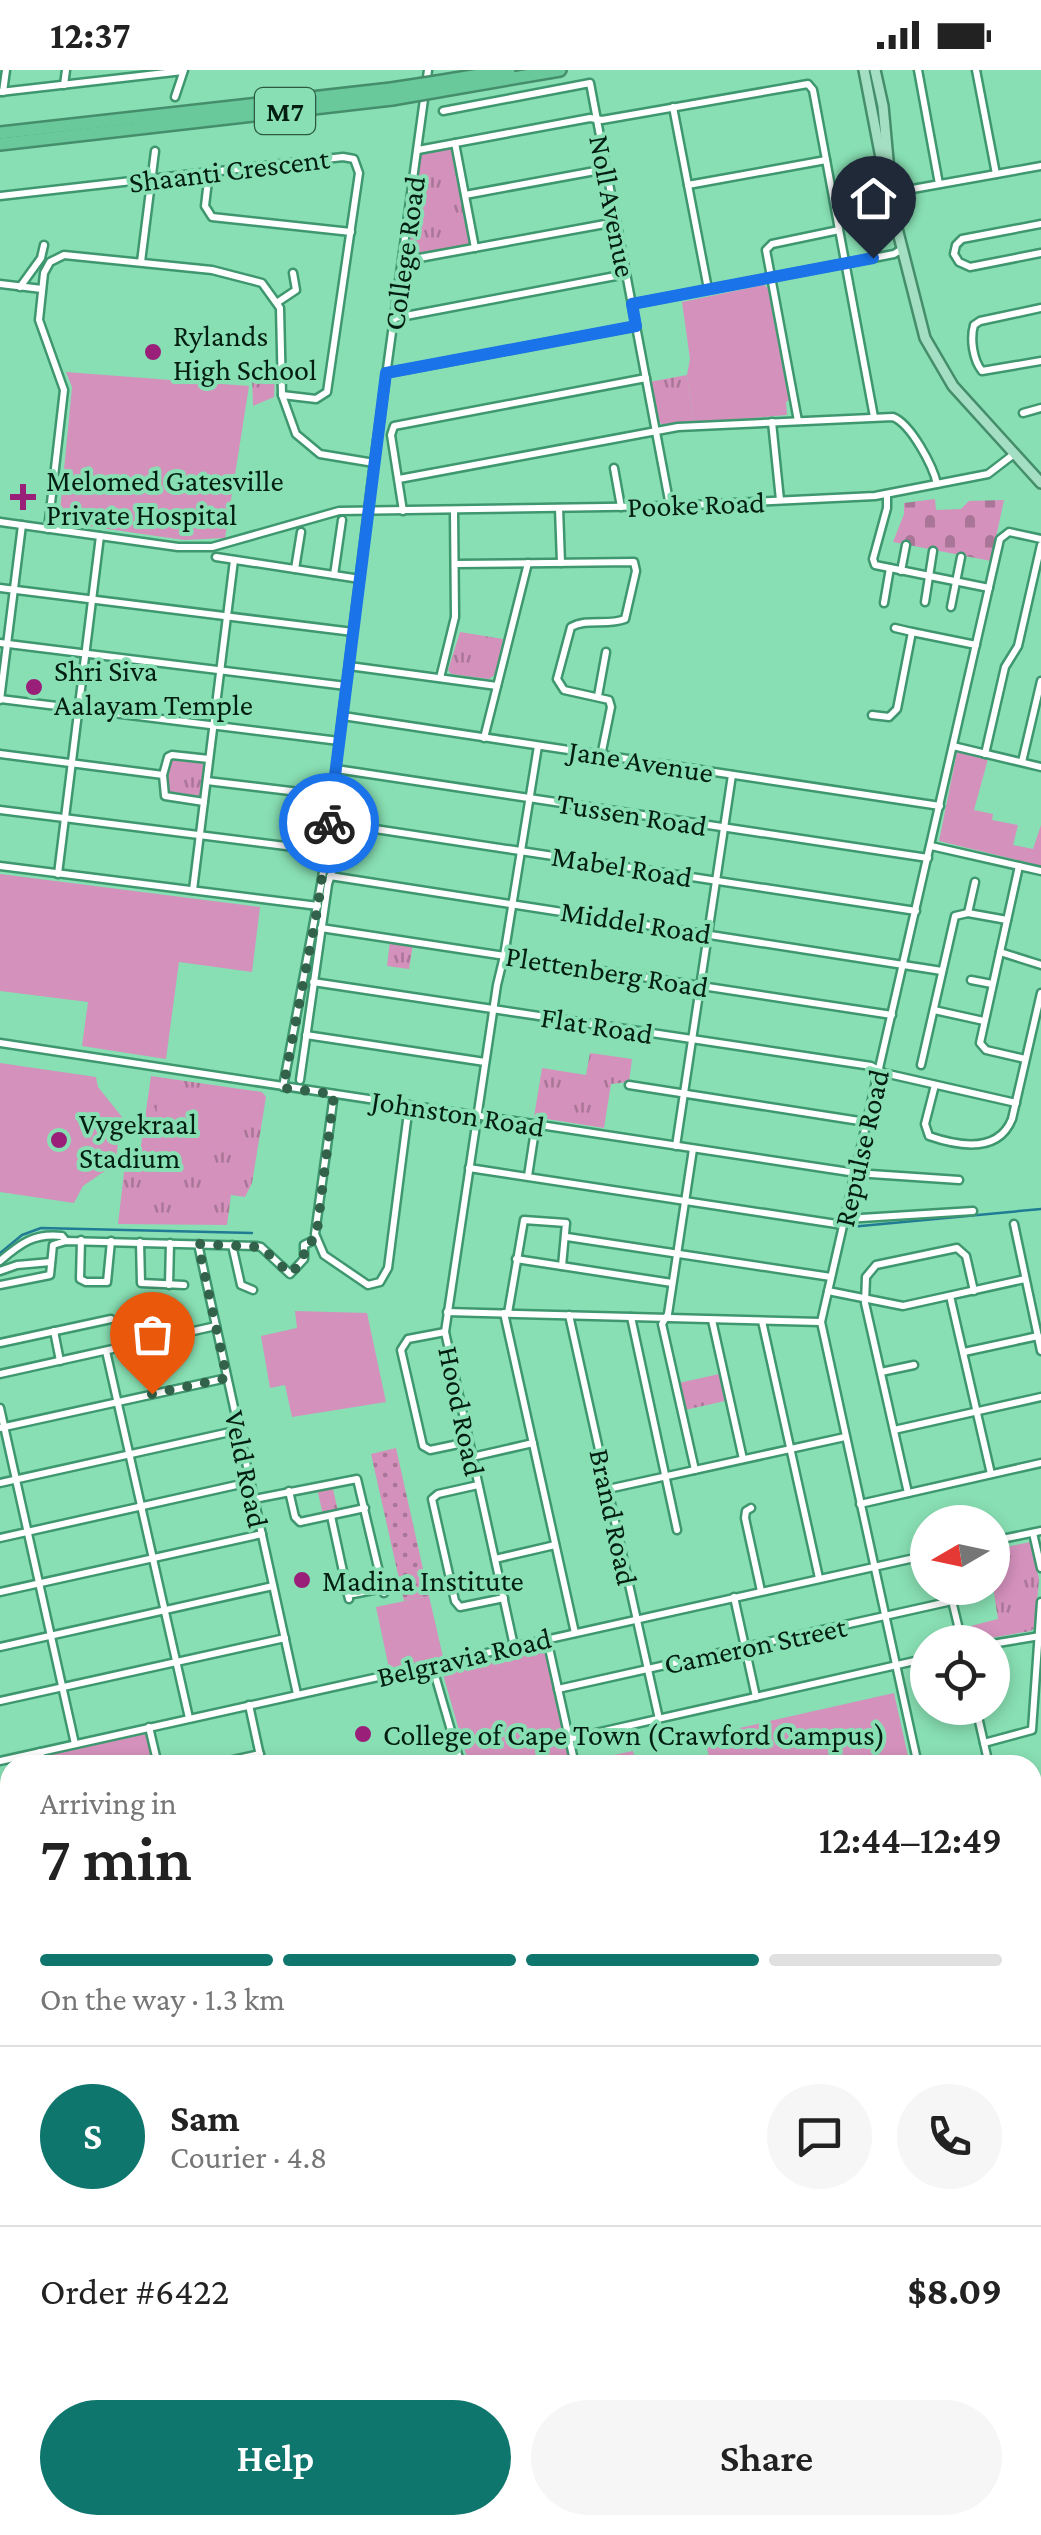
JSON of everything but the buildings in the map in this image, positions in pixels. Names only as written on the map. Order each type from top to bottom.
[{"type":"highway","name":"M7","points":[[437,87],[508,70]]},
{"type":"highway","points":[[555,71],[571,70]]},
{"type":"highway","name":"M7","points":[[0,144],[555,71]]},
{"type":"highway","name":"M7","points":[[0,133],[155,121]]},
{"type":"main road","points":[[864,70],[916,309],[931,350],[954,386],[1041,483]]},
{"type":"main road","points":[[876,70],[890,192]]},
{"type":"street","points":[[6,70],[1,92],[126,74],[183,71],[175,96]]},
{"type":"street","points":[[64,85],[66,70]]},
{"type":"street","name":"College Road","points":[[283,1088],[318,906],[428,70]]},
{"type":"street","points":[[918,70],[939,184]]},
{"type":"street","points":[[976,70],[996,174]]},
{"type":"street","points":[[418,150],[802,82],[813,90],[874,418]]},
{"type":"street","name":"Noll Avenue","points":[[444,111],[590,83],[670,506]]},
{"type":"street","points":[[673,107],[708,289]]},
{"type":"street","points":[[455,143],[474,248]]},
{"type":"street","points":[[141,262],[155,151]]},
{"type":"street","name":"Shaanti Crescent","points":[[0,196],[350,157],[358,165],[359,173],[326,392],[316,399],[282,395]]},
{"type":"street","points":[[688,186],[826,160]]},
{"type":"street","points":[[890,192],[1041,166]]},
{"type":"street","points":[[465,196],[606,168]]},
{"type":"street","points":[[210,172],[205,206],[212,217],[350,232]]},
{"type":"street","points":[[403,261],[616,222]]},
{"type":"street","points":[[1041,224],[962,239],[954,254],[962,265],[970,266],[1041,253]]},
{"type":"street","points":[[798,421],[766,255],[770,245],[839,230]]},
{"type":"street","points":[[20,287],[41,258],[44,245]]},
{"type":"street","points":[[632,304],[902,250]]},
{"type":"street","points":[[48,529],[64,390],[39,324],[45,269],[64,255],[212,270],[256,279],[278,302],[282,395],[296,434],[315,452],[374,463]]},
{"type":"street","points":[[278,302],[296,290],[293,273]]},
{"type":"street","points":[[395,318],[626,274]]},
{"type":"street","points":[[0,284],[42,289]]},
{"type":"street","points":[[1041,308],[980,321],[971,335],[977,366],[982,371],[1041,362]]},
{"type":"street","points":[[386,373],[636,326]]},
{"type":"street","points":[[403,511],[390,433],[396,426],[646,378]]},
{"type":"street","points":[[1023,413],[1041,408]]},
{"type":"street","points":[[399,479],[656,430],[874,418],[901,420],[932,466],[937,484]]},
{"type":"street","points":[[772,422],[780,500]]},
{"type":"street","name":"Pooke Road","points":[[0,522],[178,547],[212,548],[324,513],[670,506],[887,494],[990,474],[1014,454]]},
{"type":"street","points":[[614,468],[622,507]]},
{"type":"street","points":[[887,494],[873,562],[876,566],[989,588]]},
{"type":"street","points":[[560,508],[561,562]]},
{"type":"street","points":[[440,678],[454,624],[454,511]]},
{"type":"street","points":[[22,525],[4,643],[0,700],[339,740]]},
{"type":"street","points":[[334,575],[338,526]]},
{"type":"street","points":[[295,569],[295,541],[301,532]]},
{"type":"street","name":"Repulse Road","points":[[916,1755],[821,1322],[1004,534],[1041,542]]},
{"type":"street","points":[[58,874],[100,536]]},
{"type":"street","points":[[986,754],[1005,667],[1018,646],[1041,542]]},
{"type":"street","points":[[901,570],[906,545]]},
{"type":"street","points":[[924,602],[933,551]]},
{"type":"street","points":[[216,557],[360,579]]},
{"type":"street","points":[[951,607],[961,557]]},
{"type":"street","points":[[193,890],[234,560]]},
{"type":"street","points":[[455,564],[634,562],[636,571],[625,618],[575,624],[569,632],[558,684],[564,690],[609,700],[601,756]]},
{"type":"street","points":[[484,738],[528,563]]},
{"type":"street","points":[[884,603],[890,568]]},
{"type":"street","points":[[0,588],[353,632]]},
{"type":"street","points":[[895,628],[976,644]]},
{"type":"street","points":[[872,714],[889,717],[896,710],[912,632]]},
{"type":"street","points":[[4,643],[346,686]]},
{"type":"street","points":[[598,696],[606,652]]},
{"type":"street","points":[[349,666],[497,686]]},
{"type":"street","points":[[1022,762],[1041,680]]},
{"type":"street","name":"Jane Avenue","points":[[342,716],[940,806]]},
{"type":"street","name":"Hood Road","points":[[514,1646],[445,1332],[476,1115],[538,746]]},
{"type":"street","points":[[953,746],[1041,766]]},
{"type":"street","points":[[0,754],[164,774]]},
{"type":"street","points":[[204,802],[164,796],[164,774],[172,755],[209,760]]},
{"type":"street","name":"Tussen Road","points":[[336,769],[928,858]]},
{"type":"street","points":[[676,1146],[732,775]]},
{"type":"street","points":[[207,781],[332,796]]},
{"type":"street","points":[[0,810],[325,851]]},
{"type":"street","name":"Mabel Road","points":[[329,822],[916,911]]},
{"type":"street","points":[[300,1080],[330,876],[348,824]]},
{"type":"street","points":[[931,846],[1041,871]]},
{"type":"street","points":[[0,866],[318,906]]},
{"type":"street","points":[[1019,866],[980,1040],[982,1048],[1025,1059]]},
{"type":"street","name":"Middel Road","points":[[330,876],[942,971]]},
{"type":"street","points":[[968,913],[975,882]]},
{"type":"street","points":[[920,1065],[955,916],[968,913],[1007,920]]},
{"type":"street","name":"Plettenberg Road","points":[[321,928],[892,1015]]},
{"type":"street","points":[[1000,952],[1041,964]]},
{"type":"street","points":[[971,980],[992,984]]},
{"type":"street","name":"Flat Road","points":[[313,982],[879,1070],[1016,1103]]},
{"type":"street","points":[[936,1085],[925,1128],[929,1136],[978,1144],[995,1141],[1008,1128],[1016,1103],[1041,994]]},
{"type":"street","points":[[934,1010],[984,1021]]},
{"type":"street","points":[[306,1035],[485,1062]]},
{"type":"street","name":"Johnston Road","points":[[0,1043],[856,1173],[959,1180]]},
{"type":"street","points":[[629,1085],[866,1122]]},
{"type":"street","points":[[334,1094],[316,1239],[324,1255],[364,1284],[380,1282],[387,1272],[410,1105]]},
{"type":"street","points":[[528,1176],[536,1124]]},
{"type":"street","points":[[693,1149],[662,1324],[695,1470]]},
{"type":"street","points":[[468,1168],[844,1222],[973,1211]]},
{"type":"street","points":[[562,1266],[567,1237],[564,1222],[524,1220],[506,1313],[575,1633]]},
{"type":"street","points":[[1014,1224],[1041,1351]]},
{"type":"street","points":[[0,1261],[36,1236],[62,1236],[66,1241]]},
{"type":"street","points":[[567,1237],[831,1277]]},
{"type":"street","points":[[0,1285],[50,1275],[54,1245],[66,1241],[261,1247],[290,1274],[304,1260],[304,1245],[316,1239]]},
{"type":"street","points":[[81,1240],[80,1279],[101,1284],[110,1276],[111,1241]]},
{"type":"street","points":[[140,1242],[140,1282],[184,1285]]},
{"type":"street","points":[[169,1285],[170,1242]]},
{"type":"street","name":"Veld Road","points":[[198,1244],[297,1694]]},
{"type":"street","points":[[232,1246],[242,1285],[253,1290]]},
{"type":"street","points":[[908,1493],[865,1298],[866,1277],[876,1265],[952,1248],[964,1252],[974,1290]]},
{"type":"street","points":[[516,1260],[672,1283]]},
{"type":"street","points":[[0,1270],[52,1262]]},
{"type":"street","points":[[828,1291],[903,1306],[1025,1279]]},
{"type":"street","points":[[950,1296],[990,1474]]},
{"type":"street","points":[[447,1312],[821,1322]]},
{"type":"street","name":"Brand Road","points":[[569,1315],[659,1719]]},
{"type":"street","points":[[630,1318],[676,1530]]},
{"type":"street","points":[[0,1344],[111,1319]]},
{"type":"street","points":[[712,1320],[742,1459]]},
{"type":"street","points":[[762,1320],[819,1578]]},
{"type":"street","points":[[0,1374],[216,1326]]},
{"type":"street","points":[[54,1331],[60,1361]]},
{"type":"street","points":[[445,1332],[404,1341],[401,1350],[423,1446],[430,1450],[468,1442]]},
{"type":"street","points":[[964,1352],[1038,1336]]},
{"type":"street","points":[[106,1351],[189,1718]]},
{"type":"street","points":[[881,1372],[914,1365]]},
{"type":"street","points":[[2,1428],[227,1378]]},
{"type":"street","points":[[894,1430],[1041,1397]]},
{"type":"street","points":[[0,1408],[75,1744]]},
{"type":"street","points":[[0,1483],[239,1430]]},
{"type":"street","points":[[608,1489],[844,1436]]},
{"type":"street","points":[[472,1457],[533,1443]]},
{"type":"street","points":[[860,1504],[1041,1464]]},
{"type":"street","points":[[254,1499],[355,1478],[384,1590],[348,1597],[331,1516]]},
{"type":"street","points":[[0,1538],[250,1482]]},
{"type":"street","points":[[478,1484],[432,1499],[454,1601],[460,1606],[504,1598]]},
{"type":"street","points":[[289,1491],[297,1521],[365,1508]]},
{"type":"street","points":[[752,1508],[745,1518],[761,1591]]},
{"type":"street","points":[[1010,1538],[1037,1532],[1041,1568]]},
{"type":"street","points":[[0,1592],[262,1534]]},
{"type":"street","points":[[495,1559],[555,1546]]},
{"type":"street","name":"Belgravia Road","points":[[27,1755],[910,1559]]},
{"type":"street","points":[[0,1646],[273,1586]]},
{"type":"street","points":[[734,1598],[756,1697]]},
{"type":"street","points":[[984,1743],[1032,1730],[1041,1602]]},
{"type":"street","name":"Cameron Street","points":[[558,1688],[934,1605]]},
{"type":"street","points":[[1010,1641],[1040,1636]]},
{"type":"street","points":[[0,1700],[284,1638]]},
{"type":"street","points":[[547,1639],[573,1755]]},
{"type":"street","points":[[570,1739],[910,1663]]},
{"type":"street","points":[[432,1664],[457,1755]]},
{"type":"street","points":[[249,1705],[260,1754],[255,1755]]},
{"type":"street","points":[[980,1725],[986,1755]]},
{"type":"street","points":[[150,1727],[156,1755]]},
{"type":"green space","points":[[450,148],[454,152],[471,241],[467,247],[411,257],[408,252],[420,156]]},
{"type":"green space","points":[[764,285],[768,288],[789,400],[787,415],[694,423],[682,302]]},
{"type":"green space","points":[[66,372],[249,386],[225,538],[184,540],[59,522],[72,387]]},
{"type":"green space","points":[[687,375],[694,423],[665,426],[657,421],[649,382]]},
{"type":"green space","points":[[252,376],[275,376],[274,397],[253,406]]},
{"type":"green space","points":[[935,499],[936,510],[961,509],[969,501],[1004,500],[991,561],[893,542],[904,503]]},
{"type":"green space","points":[[460,632],[503,639],[496,674],[489,679],[451,674],[448,670]]},
{"type":"green space","points":[[957,752],[988,759],[974,810],[993,814],[992,820],[1018,825],[1013,845],[1033,849],[1041,825],[1041,866],[939,841]]},
{"type":"green space","points":[[174,758],[200,761],[204,766],[200,796],[169,795],[166,790]]},
{"type":"green space","points":[[0,874],[260,907],[252,972],[179,962],[166,1059],[82,1046],[88,1002],[0,991]]},
{"type":"green space","points":[[390,941],[413,944],[409,969],[387,966]]},
{"type":"green space","points":[[590,1053],[632,1059],[629,1082],[611,1084],[604,1128],[534,1117],[542,1068],[586,1075]]},
{"type":"green space","name":"Vygekraal Stadium","points":[[0,1063],[96,1077],[98,1087],[122,1117],[115,1164],[83,1186],[74,1203],[0,1192]]},
{"type":"green space","points":[[151,1076],[262,1092],[266,1097],[252,1183],[245,1197],[231,1195],[227,1225],[118,1224],[125,1164],[138,1166]]},
{"type":"green space","points":[[159,1091],[246,1102],[240,1150],[153,1139]]},
{"type":"green space","points":[[295,1311],[367,1313],[386,1402],[292,1417],[285,1385],[270,1388],[261,1336],[297,1328]]},
{"type":"green space","points":[[719,1374],[725,1401],[685,1410],[679,1383]]},
{"type":"green space","points":[[396,1448],[429,1596],[404,1601],[371,1454]]},
{"type":"green space","points":[[332,1485],[338,1511],[323,1515],[317,1488]]},
{"type":"green space","points":[[1030,1542],[1039,1579],[1035,1627],[1010,1635],[1010,1625],[975,1625],[998,1619],[996,1605],[1010,1605],[1010,1546]]},
{"type":"green space","points":[[429,1596],[443,1657],[389,1668],[376,1607]]},
{"type":"green space","points":[[545,1647],[569,1755],[466,1755],[442,1671],[445,1666]]},
{"type":"green space","points":[[894,1693],[908,1755],[709,1755],[704,1736]]},
{"type":"green space","points":[[143,1734],[152,1755],[48,1755]]},
{"type":"waterway","points":[[850,1227],[1041,1209]]},
{"type":"waterway","points":[[0,1253],[22,1235],[41,1228],[252,1233]]},
{"type":"way so far","points":[[152,1394],[227,1378],[198,1244],[261,1247],[281,1269],[292,1274],[304,1260],[304,1245],[316,1239],[334,1094],[283,1088],[318,906],[329,823]]},
{"type":"place","name":"Rylands High School","points":[[153,352]]},
{"type":"place","name":"Melomed Gatesville Private Hospital","points":[[23,497]]},
{"type":"place","name":"Shri Siva Aalayam Temple","points":[[34,687]]},
{"type":"place","name":"Vygekraal Stadium","points":[[59,1140]]},
{"type":"place","name":"Madina Institute","points":[[302,1580]]},
{"type":"place","name":"College of Cape Town (Crawford Campus)","points":[[363,1734]]},
{"type":"route","points":[[329,823],[386,373],[636,326],[632,304],[873,258]]}]
